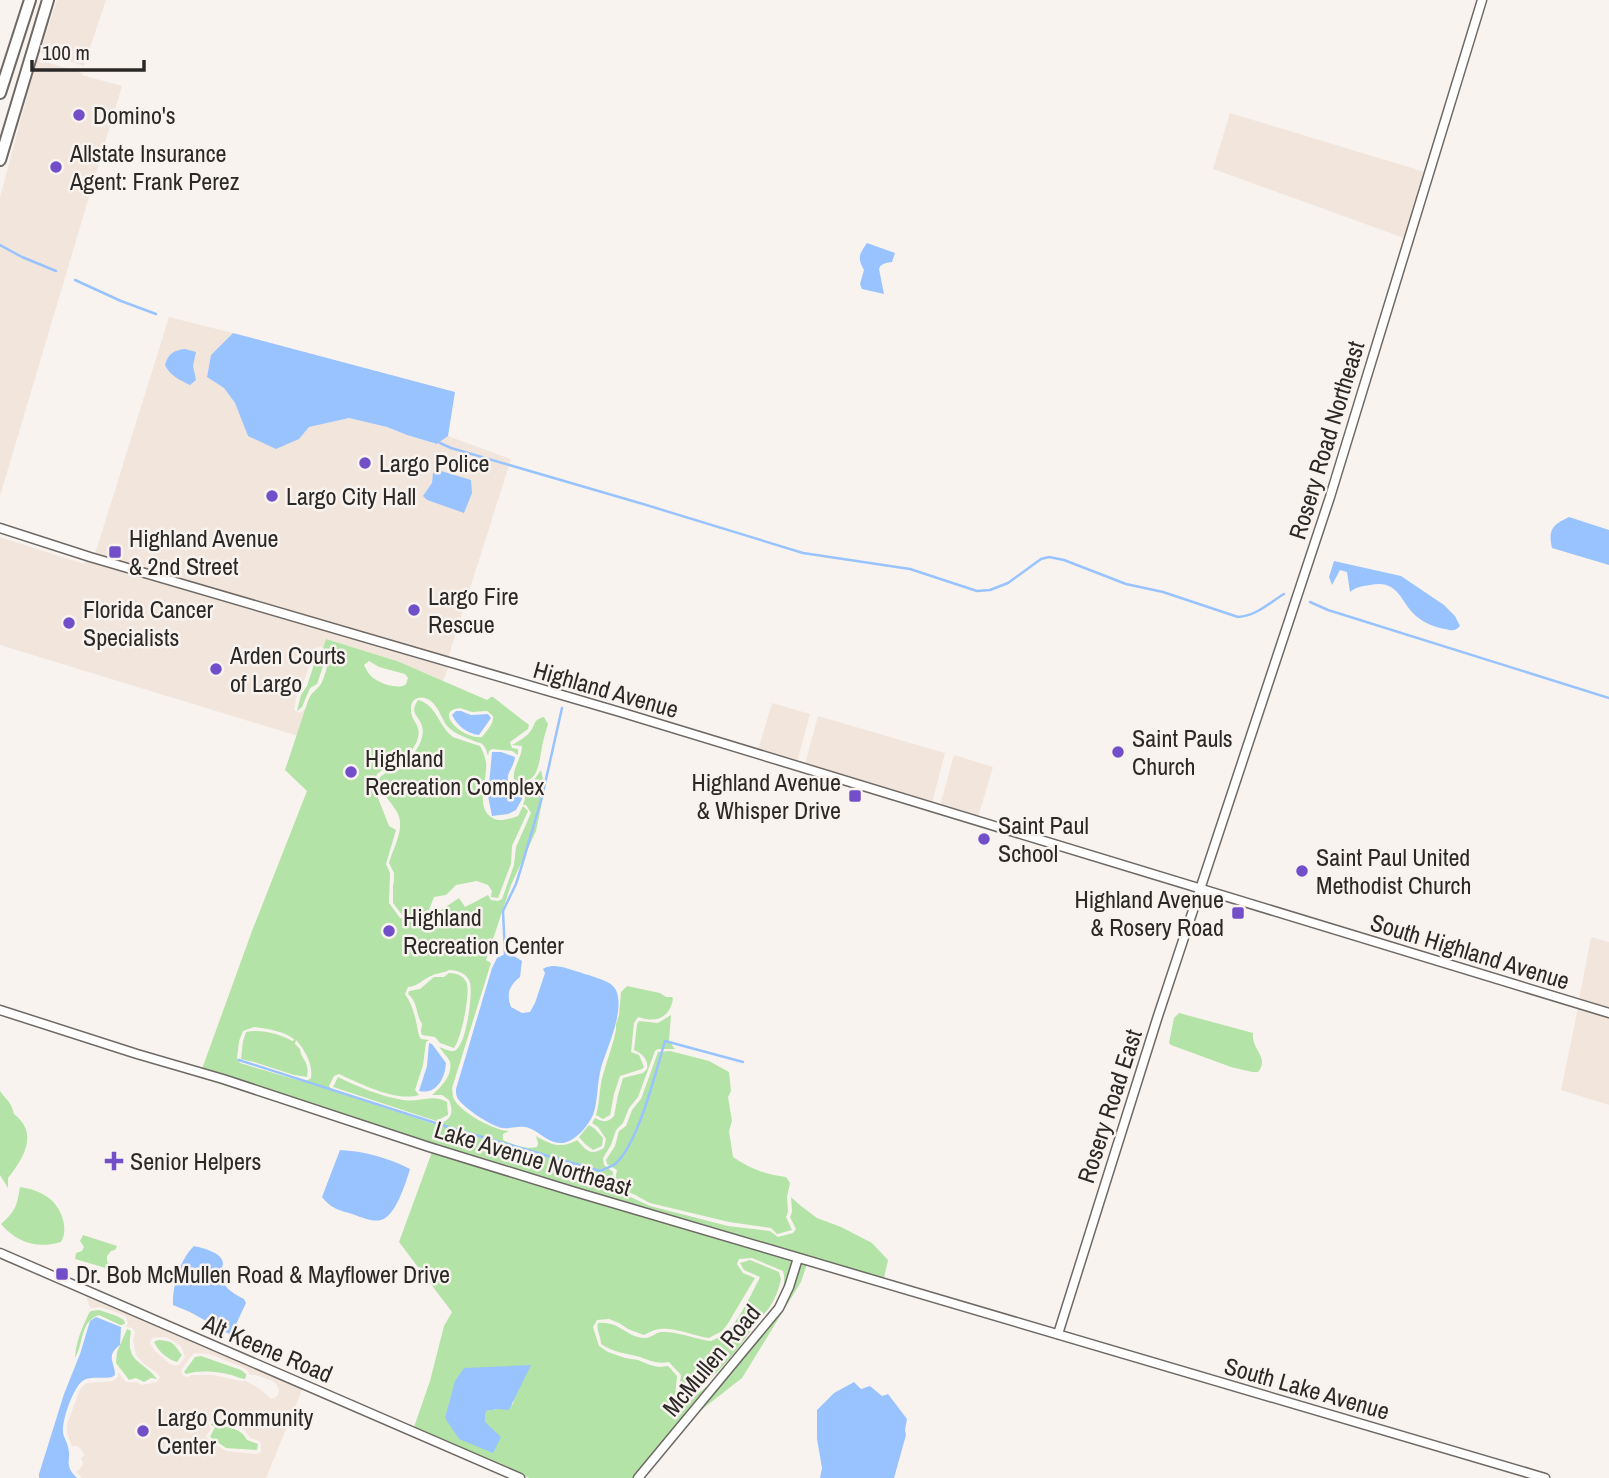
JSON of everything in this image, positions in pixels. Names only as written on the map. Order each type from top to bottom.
[{"type":"main road","points":[[0,93],[30,0]]},
{"type":"main road","points":[[0,160],[48,0]]},
{"type":"street","name":"Rosery Road Northeast","points":[[1200,890],[1333,485],[1482,0]]},
{"type":"street","name":"Highland Avenue","points":[[0,528],[90,557],[620,712],[1200,890]]},
{"type":"street","name":"South Highland Avenue","points":[[1200,890],[1609,1013]]},
{"type":"street","name":"Rosery Road East","points":[[1058,1334],[1200,890]]},
{"type":"street","name":"Lake Avenue Northeast","points":[[0,1010],[455,1155],[1058,1334]]},
{"type":"street","name":"Alt Keene Road","points":[[0,1253],[520,1478]]},
{"type":"street","name":"McMullen Road","points":[[638,1478],[779,1308],[798,1258]]},
{"type":"street","name":"South Lake Avenue","points":[[1058,1334],[1545,1478]]},
{"type":"shaded area","points":[[57,0],[106,0],[84,66],[40,52]]},
{"type":"shaded area","points":[[37,59],[122,86],[0,496],[0,197]]},
{"type":"shaded area","points":[[1230,113],[1425,172],[1404,238],[1213,169]]},
{"type":"shaded area","points":[[169,317],[233,333],[211,355],[207,377],[224,388],[235,403],[248,436],[299,439],[309,427],[349,418],[387,427],[436,444],[448,436],[511,459],[448,658],[95,554]],"holes":[[[432,483],[464,513],[427,500],[424,496]]]},
{"type":"shaded area","points":[[0,537],[84,564],[86,560],[449,666],[443,681],[397,661],[326,639],[323,648],[315,648],[297,694],[294,710],[300,713],[306,708],[298,736],[0,645]]},
{"type":"shaded area","points":[[772,703],[810,714],[797,762],[758,750]]},
{"type":"shaded area","points":[[818,716],[945,753],[932,803],[805,764]]},
{"type":"shaded area","points":[[954,755],[993,767],[978,817],[940,806]]},
{"type":"shaded area","points":[[1591,937],[1609,942],[1609,1009],[1579,1000]]},
{"type":"shaded area","points":[[1578,1008],[1609,1017],[1609,1105],[1561,1090]]},
{"type":"shaded area","points":[[85,1294],[302,1390],[266,1478],[82,1478],[76,1471],[82,1466],[81,1458],[84,1454],[78,1446],[72,1446],[67,1433],[67,1424],[80,1389],[86,1383],[113,1381],[118,1377],[118,1372],[126,1382],[142,1385],[157,1382],[160,1377],[136,1355],[133,1340],[135,1332],[126,1327],[126,1317],[100,1307],[90,1308]],"holes":[[[166,1337],[181,1346],[185,1357],[180,1364],[170,1364],[154,1350],[150,1343],[152,1338]],[[194,1353],[209,1354],[246,1369],[250,1375],[273,1381],[279,1390],[278,1395],[271,1399],[246,1381],[213,1375],[188,1377],[183,1376],[181,1370]],[[217,1420],[241,1427],[250,1438],[259,1441],[261,1452],[256,1454],[226,1451],[206,1436],[211,1429],[208,1423]]]},
{"type":"green space","points":[[326,639],[397,661],[487,700],[493,697],[529,725],[528,729],[510,742],[512,748],[518,749],[518,755],[512,751],[492,749],[488,756],[482,744],[447,726],[433,703],[426,698],[415,699],[411,705],[412,714],[419,731],[415,745],[393,770],[384,769],[377,774],[375,782],[389,826],[396,830],[386,864],[390,873],[389,903],[400,918],[409,919],[435,914],[459,898],[465,907],[488,895],[491,900],[502,899],[514,865],[516,847],[531,813],[526,805],[523,805],[524,791],[514,784],[530,783],[541,770],[545,788],[536,831],[511,885],[486,960],[491,963],[452,1088],[453,1098],[458,1104],[478,1120],[509,1131],[503,1134],[503,1140],[515,1145],[537,1147],[536,1136],[556,1145],[577,1140],[589,1151],[595,1152],[604,1148],[606,1139],[592,1123],[595,1118],[610,1120],[614,1116],[623,1078],[643,1073],[647,1069],[644,1057],[634,1050],[637,1024],[639,1021],[658,1023],[671,1015],[669,1041],[675,1049],[655,1051],[638,1097],[616,1130],[603,1158],[604,1165],[613,1172],[611,1187],[617,1194],[624,1194],[650,1206],[728,1226],[770,1231],[778,1237],[793,1233],[796,1229],[790,1217],[791,1197],[817,1218],[872,1243],[888,1260],[884,1278],[573,1187],[202,1069],[307,791],[285,770],[308,701],[325,674],[330,657],[323,648]],"holes":[[[369,661],[379,667],[405,674],[408,678],[403,686],[398,687],[382,683],[371,676],[364,665]],[[460,708],[472,712],[487,711],[493,716],[492,722],[482,737],[475,737],[454,725],[449,714]],[[449,970],[456,971],[465,975],[471,989],[468,1020],[462,1041],[454,1051],[439,1047],[449,1060],[450,1072],[432,1095],[442,1095],[449,1100],[450,1117],[444,1122],[434,1124],[332,1090],[329,1086],[334,1076],[339,1074],[389,1094],[410,1097],[419,1095],[415,1090],[423,1065],[426,1042],[429,1040],[419,1036],[413,1009],[405,994],[408,987]],[[254,1027],[281,1032],[295,1040],[264,1032],[246,1032],[241,1059],[307,1077],[306,1064],[295,1044],[296,1040],[308,1058],[311,1078],[301,1081],[240,1063],[237,1058],[243,1031]]]},
{"type":"green space","points":[[319,649],[326,657],[317,684],[310,688],[302,707],[297,711],[301,695],[307,686]]},
{"type":"green space","points":[[418,700],[429,706],[453,737],[480,746],[486,762],[483,799],[486,812],[494,819],[501,820],[518,816],[523,806],[528,811],[512,846],[511,864],[498,898],[491,897],[492,891],[488,885],[477,881],[456,885],[446,895],[434,897],[429,910],[403,916],[393,903],[394,873],[389,863],[398,838],[399,818],[378,783],[380,777],[387,772],[395,773],[419,746],[423,733],[414,711]]},
{"type":"green space","points":[[544,717],[548,724],[536,772],[528,780],[514,780],[522,746],[512,745],[526,736],[537,720]]},
{"type":"green space","points":[[449,973],[462,977],[468,990],[462,1027],[454,1048],[440,1043],[435,1037],[422,1035],[422,1024],[414,1001],[408,994],[409,991],[420,989],[434,977],[444,977]]},
{"type":"green space","points":[[627,986],[660,993],[673,999],[668,1011],[661,1018],[650,1020],[638,1017],[634,1023],[631,1052],[639,1055],[644,1067],[620,1076],[610,1115],[603,1119],[596,1115],[601,1085],[616,1030],[621,992]]},
{"type":"green space","points":[[1179,1013],[1253,1033],[1262,1062],[1258,1072],[1231,1067],[1171,1045],[1169,1043],[1174,1018]]},
{"type":"green space","points":[[670,1051],[709,1061],[729,1072],[731,1091],[728,1097],[732,1121],[729,1131],[733,1157],[758,1170],[786,1177],[790,1183],[786,1217],[792,1230],[777,1234],[771,1228],[729,1222],[650,1203],[614,1187],[617,1170],[607,1164],[606,1160],[615,1146],[619,1131],[626,1126],[632,1110],[641,1099],[658,1052]]},
{"type":"green space","points":[[198,1077],[793,1260],[779,1298],[784,1282],[783,1271],[752,1258],[739,1259],[737,1264],[743,1273],[755,1278],[727,1325],[709,1338],[668,1329],[655,1330],[644,1335],[609,1319],[597,1320],[593,1327],[599,1346],[608,1352],[650,1365],[668,1366],[677,1376],[675,1397],[679,1401],[692,1397],[711,1383],[633,1478],[529,1478],[414,1427],[430,1381],[444,1326],[452,1312],[399,1242],[432,1152]],"holes":[[[530,1365],[513,1404],[486,1411],[485,1422],[459,1439],[453,1429],[514,1367]]]},
{"type":"green space","points":[[338,1077],[369,1091],[394,1098],[409,1101],[441,1099],[447,1102],[448,1115],[436,1121],[333,1087]]},
{"type":"green space","points":[[0,1091],[14,1114],[22,1121],[27,1137],[24,1154],[8,1178],[8,1188],[0,1175]]},
{"type":"green space","points":[[589,1125],[603,1138],[602,1146],[593,1150],[579,1137]]},
{"type":"green space","points":[[20,1187],[41,1193],[57,1206],[64,1226],[61,1242],[44,1245],[28,1243],[14,1236],[1,1224],[15,1207]]},
{"type":"green space","points":[[83,1235],[117,1246],[107,1256],[109,1269],[75,1259],[76,1253],[84,1247],[80,1241]]},
{"type":"green space","points":[[750,1260],[779,1272],[781,1279],[774,1299],[720,1369],[688,1395],[678,1398],[681,1375],[669,1362],[654,1362],[615,1351],[601,1344],[598,1323],[612,1324],[638,1337],[647,1338],[667,1332],[711,1341],[717,1338],[736,1321],[760,1277],[744,1270],[740,1263]]},
{"type":"green space","points":[[801,1262],[807,1264],[801,1282],[742,1378],[696,1414],[782,1310],[793,1289]]},
{"type":"green space","points":[[99,1310],[117,1316],[124,1320],[125,1324],[120,1325],[99,1315],[93,1318],[85,1327],[75,1358],[78,1340],[89,1313]]},
{"type":"green space","points":[[127,1329],[131,1331],[130,1350],[136,1360],[157,1379],[151,1378],[144,1382],[136,1378],[129,1380],[116,1363],[117,1352]]},
{"type":"green space","points":[[154,1342],[171,1342],[175,1346],[182,1355],[177,1362],[160,1351]]},
{"type":"green space","points":[[201,1356],[241,1370],[246,1374],[245,1379],[213,1372],[186,1374],[184,1372],[195,1357]]},
{"type":"green space","points":[[212,1423],[240,1432],[247,1440],[258,1444],[257,1450],[226,1448],[210,1437],[215,1427]]},
{"type":"water","points":[[867,243],[895,253],[892,262],[882,264],[879,269],[884,294],[862,289],[860,284],[864,270],[860,256]]},
{"type":"water","points":[[233,333],[455,392],[448,436],[437,444],[387,427],[349,418],[309,427],[299,439],[276,449],[248,436],[235,403],[224,388],[207,377],[211,355]]},
{"type":"water","points":[[185,349],[196,352],[193,366],[196,380],[190,385],[172,375],[165,365],[172,353]]},
{"type":"water","points":[[441,471],[471,480],[472,493],[464,513],[427,500],[423,496],[432,483],[433,473]]},
{"type":"water","points":[[1569,517],[1609,530],[1609,565],[1552,548],[1551,532]]},
{"type":"water","points":[[1334,561],[1401,576],[1444,605],[1460,626],[1452,630],[1427,623],[1416,616],[1398,593],[1387,585],[1365,586],[1350,592],[1347,572],[1340,570],[1332,585],[1329,577]]},
{"type":"water","points":[[456,711],[471,715],[488,714],[491,718],[479,735],[467,731],[457,722],[452,715]]},
{"type":"water","points":[[492,752],[515,757],[508,779],[520,792],[522,799],[516,810],[508,814],[492,816],[488,796]]},
{"type":"water","points":[[505,954],[522,961],[520,977],[511,987],[509,998],[511,1007],[522,1013],[530,1012],[545,973],[543,969],[551,966],[602,980],[613,986],[617,994],[618,1015],[601,1068],[593,1115],[580,1133],[567,1142],[553,1142],[526,1127],[497,1127],[472,1112],[456,1095],[492,968],[497,958]]},
{"type":"water","points":[[429,1043],[446,1063],[442,1080],[435,1088],[425,1092],[419,1091],[427,1066]]},
{"type":"water","points":[[340,1150],[376,1156],[410,1169],[400,1198],[386,1217],[371,1220],[337,1209],[322,1197]]},
{"type":"water","points":[[194,1246],[211,1251],[222,1259],[221,1274],[226,1287],[246,1303],[231,1335],[173,1305],[178,1274]]},
{"type":"water","points":[[96,1317],[121,1327],[120,1345],[112,1356],[115,1375],[84,1380],[69,1403],[63,1433],[69,1452],[69,1466],[77,1478],[39,1478],[64,1394],[90,1321]]},
{"type":"water","points":[[531,1365],[509,1410],[486,1411],[485,1422],[501,1437],[493,1453],[459,1439],[445,1418],[455,1381],[464,1368]]},
{"type":"water","points":[[854,1382],[861,1389],[870,1386],[882,1396],[888,1394],[907,1419],[906,1435],[894,1478],[820,1478],[822,1468],[817,1439],[817,1410],[834,1393]]},
{"type":"waterway","points":[[0,245],[56,271]]},
{"type":"waterway","points":[[75,280],[156,314]]},
{"type":"waterway","points":[[440,443],[803,553],[910,569],[977,591],[990,590],[1008,583],[1041,559],[1049,557],[1064,560],[1126,584],[1163,592],[1238,617],[1257,612],[1284,594]]},
{"type":"waterway","points":[[1310,602],[1328,610],[1609,698]]},
{"type":"waterway","points":[[505,954],[503,911],[516,884],[542,797],[562,708]]},
{"type":"waterway","points":[[239,1060],[448,1127],[600,1171],[615,1164],[631,1141],[639,1125],[665,1041],[743,1062]]},
{"type":"place","name":"Domino's","points":[[79,115]]},
{"type":"place","name":"Allstate Insurance Agent: Frank Perez","points":[[56,167]]},
{"type":"place","name":"Largo Police","points":[[365,463]]},
{"type":"place","name":"Largo City Hall","points":[[272,496]]},
{"type":"place","name":"Highland Avenue & 2nd Street","points":[[115,552]]},
{"type":"place","name":"Largo Fire Rescue","points":[[414,610]]},
{"type":"place","name":"Florida Cancer Specialists","points":[[69,623]]},
{"type":"place","name":"Arden Courts of Largo","points":[[216,669]]},
{"type":"place","name":"Saint Pauls Church","points":[[1118,752]]},
{"type":"place","name":"Highland Recreation Complex","points":[[351,772]]},
{"type":"place","name":"Highland Avenue & Whisper Drive","points":[[855,796]]},
{"type":"place","name":"Saint Paul School","points":[[984,839]]},
{"type":"place","name":"Saint Paul United Methodist Church","points":[[1302,871]]},
{"type":"place","name":"Highland Avenue & Rosery Road","points":[[1238,913]]},
{"type":"place","name":"Highland Recreation Center","points":[[389,931]]},
{"type":"place","name":"Senior Helpers","points":[[114,1161]]},
{"type":"place","name":"Dr. Bob McMullen Road & Mayflower Drive","points":[[62,1274]]},
{"type":"place","name":"Largo Community Center","points":[[143,1431]]}]
